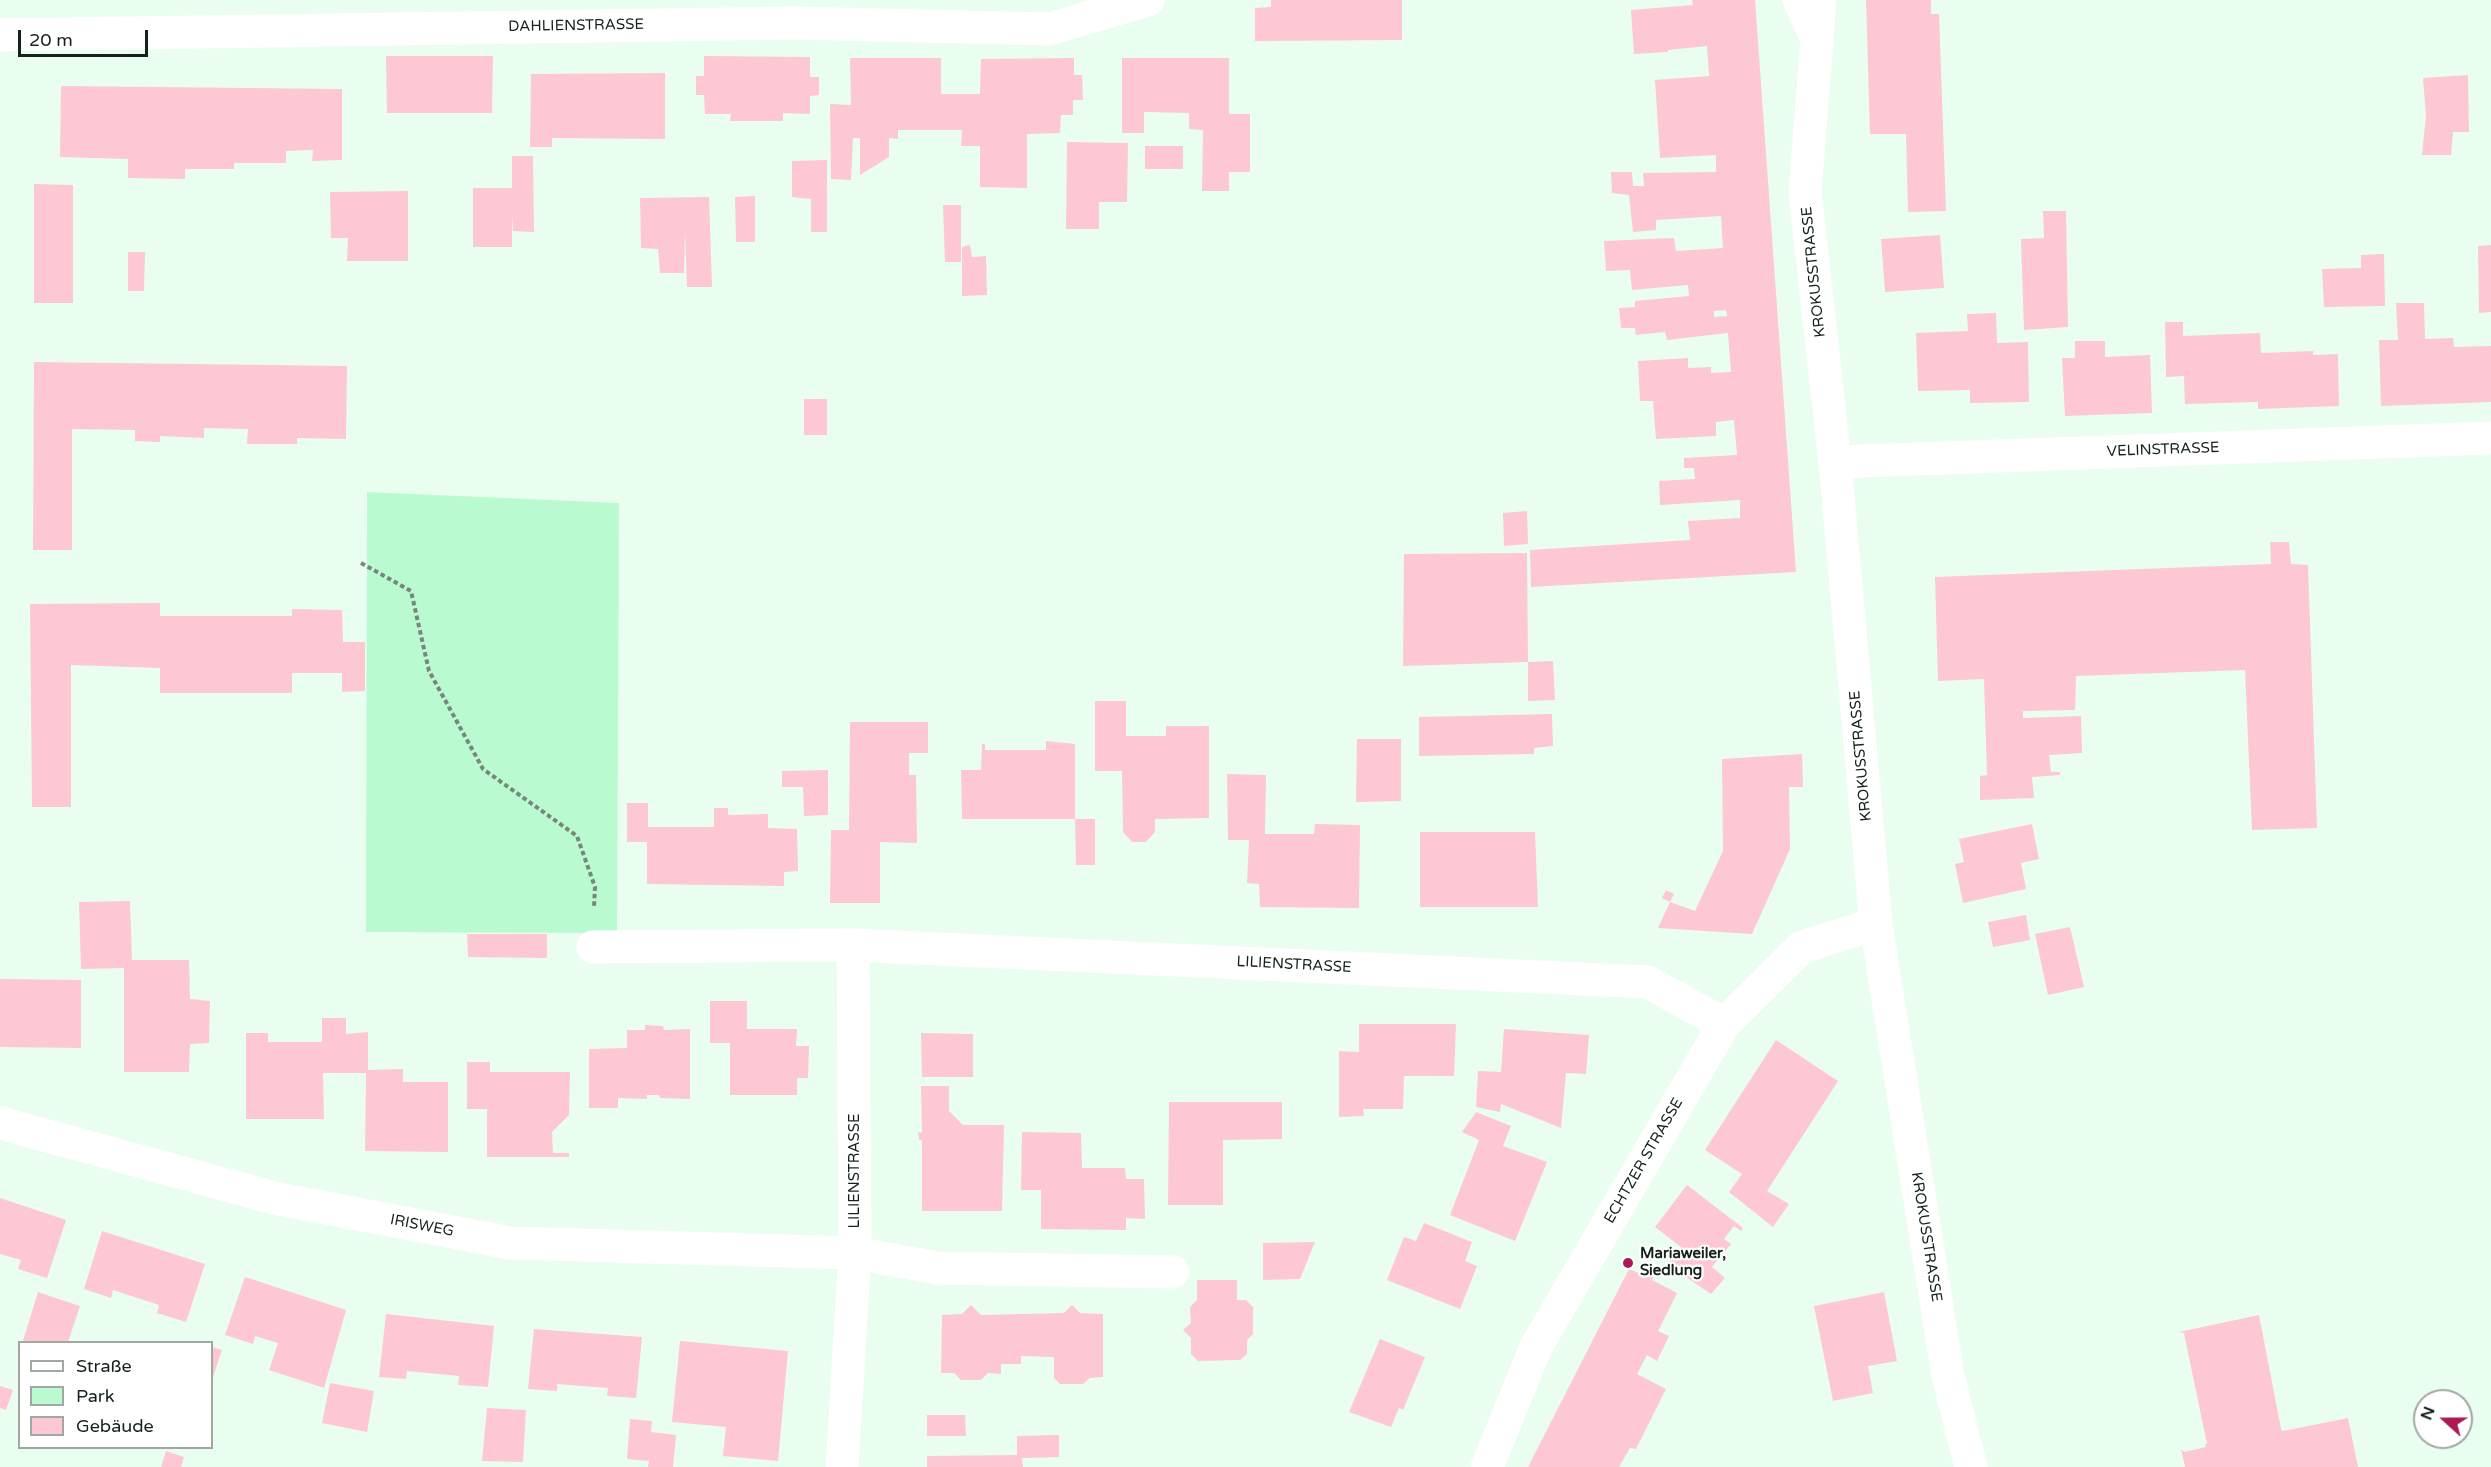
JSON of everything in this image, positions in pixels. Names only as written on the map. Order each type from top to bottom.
[{"type":"street","name":"DAHLIENSTRASSE","points":[[0,35],[795,23],[1049,29],[1148,0]]},
{"type":"street","points":[[1798,0],[1817,39]]},
{"type":"street","name":"KROKUSSTRASSE","points":[[1820,0],[1805,192],[1835,462],[1876,924],[1948,1376],[1971,1467]]},
{"type":"street","name":"VELINSTRASSE","points":[[1835,462],[2491,438]]},
{"type":"street","name":"ECHTZER STRASSE","points":[[1487,1467],[1536,1347],[1724,1024],[1802,947],[1876,924]]},
{"type":"street","name":"LILIENSTRASSE","points":[[842,1467],[855,1253],[853,945]]},
{"type":"street","name":"LILIENSTRASSE","points":[[593,947],[853,945],[1648,982],[1724,1024]]},
{"type":"street","name":"IRISWEG","points":[[0,1123],[274,1198],[510,1243],[855,1253]]},
{"type":"street","points":[[855,1253],[937,1268],[1173,1272]]},
{"type":"path","points":[[361,563],[411,591],[429,670],[483,769],[577,836],[595,887],[593,947]]},
{"type":"green space","points":[[367,492],[619,503],[617,933],[366,932]]},
{"type":"building","points":[[1271,0],[1402,0],[1402,40],[1255,41],[1255,8],[1271,7]]},
{"type":"building","points":[[1692,0],[1755,0],[1796,572],[1531,587],[1530,550],[1690,540],[1688,521],[1740,518],[1740,500],[1660,505],[1659,481],[1695,479],[1694,468],[1684,468],[1684,458],[1737,455],[1734,420],[1716,422],[1716,436],[1656,439],[1653,401],[1640,401],[1638,361],[1688,358],[1688,368],[1711,367],[1711,373],[1731,372],[1728,333],[1667,340],[1665,332],[1636,335],[1635,328],[1621,328],[1619,308],[1635,307],[1635,301],[1689,296],[1688,285],[1632,290],[1630,270],[1606,271],[1604,241],[1674,238],[1676,251],[1723,248],[1721,216],[1656,220],[1656,230],[1633,232],[1629,195],[1612,193],[1611,172],[1632,172],[1633,186],[1644,186],[1643,173],[1716,172],[1716,155],[1660,158],[1655,80],[1709,76],[1707,46],[1634,54],[1631,10],[1693,5]],"holes":[[[1726,310],[1727,316],[1714,317],[1714,311]]]},
{"type":"building","points":[[1866,0],[1931,0],[1931,14],[1939,14],[1946,211],[1908,212],[1906,134],[1870,134]]},
{"type":"building","points":[[386,56],[493,56],[492,113],[387,113]]},
{"type":"building","points":[[704,56],[810,57],[810,77],[819,77],[819,95],[810,96],[810,114],[783,113],[783,121],[730,121],[731,114],[705,114],[704,95],[696,95],[696,76],[704,76]]},
{"type":"building","points":[[850,58],[941,58],[941,94],[980,94],[981,59],[1074,58],[1074,75],[1082,75],[1083,100],[1073,100],[1073,115],[1061,115],[1060,133],[1027,134],[1027,188],[980,187],[980,146],[961,146],[962,130],[898,130],[898,139],[889,138],[889,157],[860,175],[860,138],[853,138],[851,180],[831,179],[830,104],[851,105]]},
{"type":"building","points":[[1122,58],[1229,58],[1229,114],[1250,114],[1250,172],[1229,172],[1229,191],[1202,191],[1203,130],[1189,129],[1189,113],[1144,112],[1144,133],[1122,133]]},
{"type":"building","points":[[665,73],[665,139],[552,138],[552,147],[530,147],[531,74]]},
{"type":"building","points":[[2468,75],[2469,132],[2453,132],[2451,155],[2422,155],[2426,116],[2423,78]]},
{"type":"building","points":[[61,86],[342,89],[342,160],[312,161],[313,150],[286,151],[286,163],[234,163],[234,169],[185,169],[185,179],[128,178],[128,159],[60,157]]},
{"type":"building","points":[[1067,142],[1128,143],[1127,202],[1099,202],[1099,229],[1066,229]]},
{"type":"building","points":[[1145,146],[1183,146],[1183,169],[1145,169]]},
{"type":"building","points":[[512,156],[533,156],[534,232],[513,231],[512,213],[512,247],[473,247],[473,188],[512,188]]},
{"type":"building","points":[[827,160],[827,232],[811,232],[811,199],[792,197],[792,161]]},
{"type":"building","points":[[34,184],[73,185],[73,303],[34,303]]},
{"type":"building","points":[[408,191],[408,261],[347,261],[348,238],[331,238],[330,192]]},
{"type":"building","points":[[755,196],[755,242],[736,242],[735,197]]},
{"type":"building","points":[[709,197],[712,287],[687,287],[685,230],[684,273],[660,273],[658,249],[641,248],[640,198]]},
{"type":"building","points":[[943,205],[961,205],[961,262],[945,262]]},
{"type":"building","points":[[2043,211],[2066,211],[2068,327],[2024,330],[2021,239],[2044,238]]},
{"type":"building","points":[[1940,235],[1944,288],[1885,292],[1881,239]]},
{"type":"building","points":[[970,245],[972,257],[986,256],[987,295],[962,296],[962,247]]},
{"type":"building","points":[[2491,245],[2491,312],[2479,313],[2478,246]]},
{"type":"building","points":[[128,252],[145,252],[144,291],[128,291]]},
{"type":"building","points":[[2384,254],[2385,306],[2324,307],[2322,269],[2361,268],[2361,255]]},
{"type":"building","points":[[2396,303],[2424,303],[2425,339],[2453,338],[2454,347],[2491,346],[2491,402],[2381,406],[2379,340],[2398,340]]},
{"type":"building","points":[[1996,313],[1997,343],[2028,342],[2029,402],[1970,403],[1970,390],[1918,391],[1916,333],[1968,331],[1967,314]]},
{"type":"building","points":[[2165,322],[2183,322],[2183,336],[2260,333],[2261,353],[2313,351],[2313,355],[2338,354],[2339,406],[2258,409],[2258,402],[2185,404],[2184,376],[2166,377]]},
{"type":"building","points":[[2075,341],[2105,341],[2105,357],[2150,355],[2152,413],[2065,416],[2062,358],[2075,358]]},
{"type":"building","points":[[34,362],[347,366],[346,439],[297,438],[297,444],[247,444],[248,429],[204,428],[204,438],[160,436],[160,442],[135,441],[135,430],[72,429],[72,550],[33,550]]},
{"type":"building","points":[[804,399],[827,399],[827,435],[804,435]]},
{"type":"building","points":[[1527,511],[1528,544],[1504,546],[1503,513]]},
{"type":"building","points":[[2270,542],[2289,542],[2291,564],[2308,565],[2317,828],[2252,830],[2245,670],[2076,676],[2075,710],[2023,711],[2023,718],[2081,716],[2082,753],[2049,755],[2051,772],[2060,772],[2060,775],[2032,777],[2034,798],[1980,800],[1980,776],[1987,775],[1984,679],[1938,681],[1935,577],[2271,564]]},
{"type":"building","points":[[1527,553],[1528,662],[1403,666],[1404,554]]},
{"type":"building","points":[[160,603],[160,616],[292,616],[292,609],[342,610],[343,642],[365,642],[365,691],[342,692],[342,673],[292,673],[292,693],[160,693],[160,668],[71,665],[71,807],[32,807],[30,604]]},
{"type":"building","points":[[1553,661],[1555,700],[1528,701],[1528,662]]},
{"type":"building","points":[[1095,701],[1126,701],[1126,736],[1166,736],[1166,726],[1209,726],[1209,818],[1155,819],[1155,832],[1146,842],[1132,842],[1123,832],[1122,771],[1095,771]]},
{"type":"building","points":[[1552,714],[1553,746],[1534,748],[1534,754],[1419,756],[1419,717]]},
{"type":"building","points":[[850,722],[928,722],[928,753],[909,753],[909,775],[916,775],[917,843],[880,842],[880,903],[830,903],[831,830],[849,830]]},
{"type":"building","points":[[1357,739],[1401,739],[1401,801],[1356,802]]},
{"type":"building","points":[[1046,741],[1075,744],[1075,819],[962,819],[961,770],[981,770],[982,744],[985,744],[985,750],[1046,750]]},
{"type":"building","points":[[1802,754],[1803,787],[1789,787],[1790,849],[1752,934],[1658,928],[1670,902],[1695,911],[1723,851],[1722,759]]},
{"type":"building","points":[[828,770],[828,815],[804,816],[803,787],[782,787],[782,771]]},
{"type":"building","points":[[1227,774],[1266,775],[1265,834],[1314,834],[1315,824],[1360,825],[1359,908],[1260,907],[1259,884],[1247,883],[1249,840],[1228,840]]},
{"type":"building","points":[[627,803],[648,803],[648,827],[714,827],[714,808],[728,808],[728,815],[768,814],[768,828],[797,829],[798,871],[784,872],[784,886],[647,884],[647,842],[627,842]]},
{"type":"building","points":[[1075,819],[1095,819],[1095,865],[1076,865]]},
{"type":"building","points":[[2032,824],[2039,859],[2021,863],[2026,889],[1963,903],[1955,864],[1964,862],[1959,839]]},
{"type":"building","points":[[1420,832],[1535,832],[1538,907],[1420,907]]},
{"type":"building","points":[[1666,890],[1674,894],[1670,902],[1662,898]]},
{"type":"building","points":[[130,901],[132,960],[189,960],[190,999],[210,1001],[209,1043],[190,1044],[189,1072],[124,1072],[124,968],[81,969],[79,902]]},
{"type":"building","points":[[2026,915],[2030,940],[1993,947],[1988,922]]},
{"type":"building","points":[[2070,927],[2084,987],[2048,995],[2035,934]]},
{"type":"building","points":[[467,934],[547,934],[547,958],[468,957]]},
{"type":"building","points":[[0,979],[81,980],[81,1048],[0,1047]]},
{"type":"building","points":[[710,1001],[747,1001],[747,1029],[797,1029],[796,1046],[809,1046],[808,1078],[797,1078],[797,1095],[730,1095],[730,1043],[710,1043]]},
{"type":"building","points":[[322,1018],[346,1018],[346,1034],[368,1032],[368,1070],[403,1069],[403,1082],[448,1082],[448,1152],[365,1151],[366,1073],[323,1073],[324,1119],[246,1119],[246,1033],[268,1033],[268,1042],[322,1042]]},
{"type":"building","points":[[1359,1024],[1456,1024],[1454,1076],[1404,1076],[1403,1109],[1363,1109],[1364,1116],[1339,1117],[1339,1051],[1359,1052]]},
{"type":"building","points":[[645,1025],[663,1026],[664,1030],[690,1029],[690,1099],[647,1095],[647,1099],[618,1098],[618,1108],[589,1108],[589,1049],[627,1048],[627,1030],[645,1030]]},
{"type":"building","points":[[1504,1029],[1589,1035],[1586,1074],[1566,1073],[1561,1128],[1501,1104],[1500,1112],[1476,1107],[1478,1071],[1501,1072]]},
{"type":"building","points":[[921,1033],[973,1034],[973,1077],[922,1077]]},
{"type":"building","points":[[1776,1040],[1838,1081],[1767,1191],[1789,1204],[1773,1227],[1729,1192],[1742,1174],[1705,1150]]},
{"type":"building","points":[[467,1062],[490,1062],[490,1072],[570,1072],[569,1115],[552,1132],[553,1153],[569,1153],[569,1157],[487,1157],[487,1109],[467,1109]]},
{"type":"building","points":[[921,1086],[949,1086],[949,1111],[963,1125],[1004,1125],[1002,1211],[922,1211],[922,1140],[919,1140],[918,1132],[922,1133]]},
{"type":"building","points":[[1169,1102],[1282,1102],[1282,1139],[1223,1140],[1223,1205],[1168,1205]]},
{"type":"building","points":[[1476,1112],[1511,1126],[1503,1146],[1547,1162],[1515,1241],[1450,1215],[1479,1140],[1462,1132]]},
{"type":"building","points":[[1022,1132],[1081,1133],[1082,1168],[1125,1168],[1126,1179],[1144,1179],[1145,1219],[1126,1218],[1126,1230],[1041,1229],[1041,1190],[1021,1190]]},
{"type":"building","points":[[1687,1185],[1743,1228],[1741,1231],[1734,1226],[1724,1239],[1731,1244],[1712,1267],[1725,1278],[1711,1294],[1667,1264],[1681,1247],[1655,1227]]},
{"type":"building","points":[[0,1198],[66,1220],[47,1278],[18,1269],[21,1260],[0,1254]]},
{"type":"building","points":[[1424,1223],[1472,1242],[1465,1261],[1477,1266],[1460,1309],[1387,1280],[1404,1237],[1416,1241]]},
{"type":"building","points":[[102,1231],[205,1264],[186,1322],[157,1313],[159,1305],[113,1290],[111,1298],[84,1289]]},
{"type":"building","points":[[1315,1242],[1300,1279],[1263,1280],[1263,1243]]},
{"type":"building","points":[[1645,1267],[1655,1272],[1652,1280],[1677,1293],[1658,1331],[1669,1336],[1657,1361],[1647,1355],[1637,1374],[1666,1389],[1636,1449],[1630,1448],[1619,1467],[1528,1467],[1629,1269],[1641,1274]]},
{"type":"building","points":[[245,1277],[346,1310],[324,1388],[269,1370],[278,1343],[255,1336],[253,1344],[225,1335]]},
{"type":"building","points":[[1197,1280],[1237,1280],[1237,1300],[1246,1300],[1253,1307],[1253,1334],[1247,1340],[1247,1354],[1240,1360],[1198,1361],[1191,1354],[1191,1338],[1183,1330],[1191,1323],[1190,1307],[1197,1300]]},
{"type":"building","points":[[38,1292],[80,1306],[68,1341],[23,1341]]},
{"type":"building","points":[[1884,1292],[1897,1361],[1868,1366],[1873,1393],[1833,1401],[1814,1306]]},
{"type":"building","points":[[971,1305],[981,1315],[1064,1313],[1072,1305],[1080,1313],[1103,1314],[1103,1377],[1090,1378],[1083,1384],[1060,1384],[1054,1378],[1054,1357],[1021,1356],[1021,1364],[1001,1364],[1001,1374],[988,1373],[981,1380],[961,1380],[954,1373],[941,1373],[942,1315],[962,1314]]},
{"type":"building","points":[[386,1314],[494,1326],[488,1387],[458,1385],[459,1376],[407,1371],[406,1379],[379,1377]]},
{"type":"building","points":[[2259,1315],[2281,1429],[2283,1431],[2348,1418],[2358,1467],[2185,1467],[2181,1449],[2184,1452],[2206,1447],[2205,1444],[2207,1444],[2184,1333],[2179,1332]]},
{"type":"building","points":[[534,1329],[642,1337],[636,1398],[607,1396],[608,1388],[557,1384],[557,1391],[528,1389]]},
{"type":"building","points":[[1380,1339],[1425,1357],[1403,1410],[1399,1408],[1391,1427],[1349,1412]]},
{"type":"building","points":[[680,1341],[788,1351],[778,1461],[723,1456],[726,1427],[672,1422]]},
{"type":"building","points":[[213,1347],[222,1350],[213,1377]]},
{"type":"building","points":[[330,1383],[374,1391],[367,1432],[322,1423]]},
{"type":"building","points":[[0,1386],[13,1390],[6,1410],[0,1408]]},
{"type":"building","points":[[487,1408],[526,1410],[523,1462],[482,1461]]},
{"type":"building","points":[[927,1415],[965,1415],[966,1436],[927,1436]]},
{"type":"building","points":[[630,1419],[652,1421],[651,1432],[676,1435],[673,1467],[648,1467],[649,1461],[627,1459]]},
{"type":"building","points":[[1059,1435],[1059,1457],[1022,1458],[1023,1467],[927,1467],[927,1456],[1017,1455],[1017,1436]]},
{"type":"building","points":[[166,1451],[184,1457],[181,1467],[161,1467]]},
{"type":"place","name":"Mariaweiler, Siedlung","points":[[1628,1263]]}]
